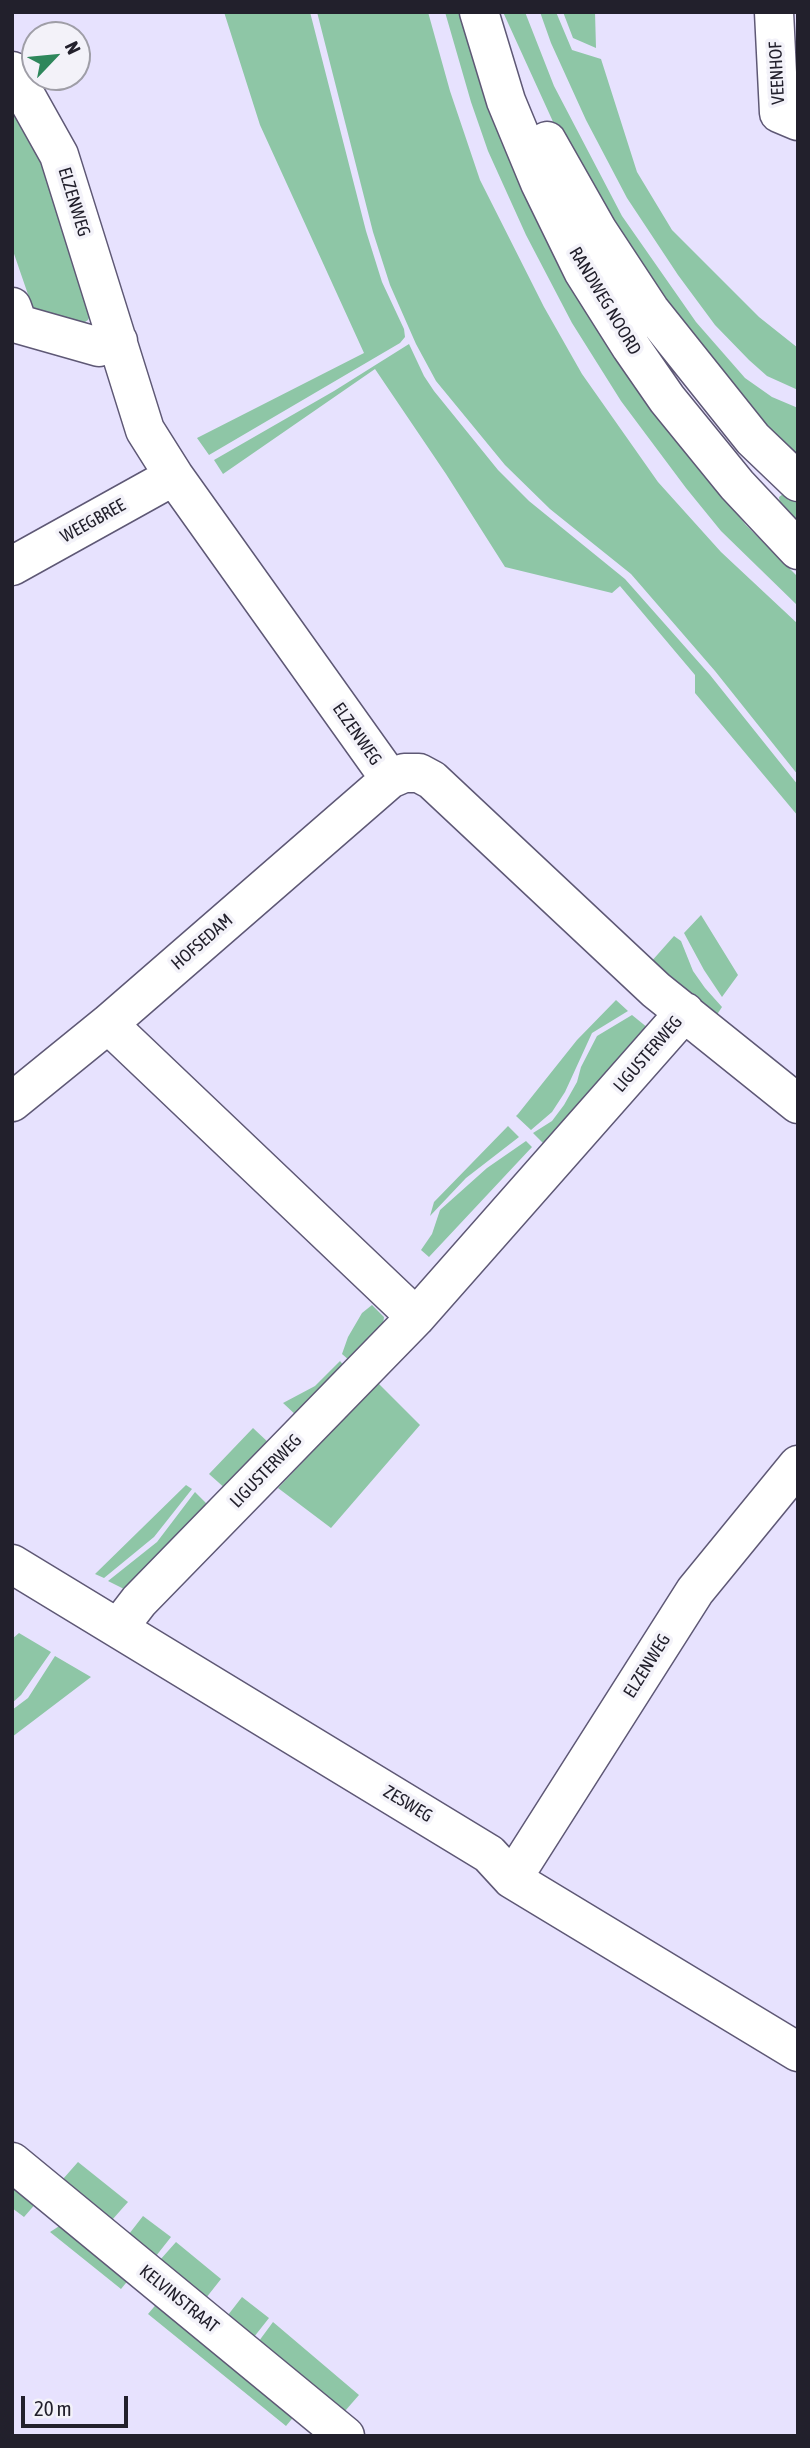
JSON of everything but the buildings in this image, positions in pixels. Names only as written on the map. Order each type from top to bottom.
[{"type":"street","name":"RANDWEG NOORD","points":[[480,12],[555,158],[598,231],[650,310],[753,439],[798,482]]},
{"type":"street","name":"RANDWEG NOORD","points":[[480,12],[506,101],[540,183],[583,271],[667,399],[745,495],[798,550]]},
{"type":"street","name":"VEENHOF","points":[[774,12],[779,113],[798,121]]},
{"type":"street","name":"ELZENWEG","points":[[12,71],[59,155],[145,430],[174,476],[390,779],[404,773],[419,773],[432,780],[656,990],[798,1104]]},
{"type":"street","points":[[12,306],[18,324],[99,347],[118,341]]},
{"type":"street","name":"WEEGBREE","points":[[12,566],[174,476]]},
{"type":"street","name":"HOFSEDAM","points":[[12,1102],[108,1024],[390,779]]},
{"type":"street","name":"LIGUSTERWEG","points":[[119,1628],[139,1601],[416,1317],[685,1012]]},
{"type":"street","points":[[108,1024],[416,1317]]},
{"type":"street","name":"ELZENWEG","points":[[512,1879],[695,1591],[798,1465]]},
{"type":"street","name":"ZESWEG","points":[[12,1564],[489,1854],[512,1879],[798,2052]]},
{"type":"street","name":"KELVINSTRAAT","points":[[12,2162],[345,2436]]},
{"type":"green space","points":[[224,12],[310,12],[366,231],[382,282],[404,329],[405,337],[400,343],[209,455],[197,438],[364,353],[260,125]]},
{"type":"green space","points":[[317,12],[428,12],[450,91],[480,180],[544,307],[582,374],[658,482],[721,552],[798,624],[798,775],[715,671],[631,574],[550,509],[505,465],[436,381],[390,285],[373,232]]},
{"type":"green space","points":[[445,12],[459,12],[481,85],[658,417],[746,525],[798,577],[798,606],[721,531],[686,488],[621,401],[572,323],[526,235],[488,151]]},
{"type":"green space","points":[[503,12],[525,12],[554,86],[622,216],[696,322],[745,378],[772,397],[798,408],[798,463],[774,438],[630,258],[565,148]]},
{"type":"green space","points":[[540,12],[556,12],[572,50],[601,59],[637,172],[672,230],[759,317],[798,348],[798,390],[767,376],[749,360],[715,325],[678,275],[627,198],[586,120]]},
{"type":"green space","points":[[563,12],[595,12],[596,48],[573,38]]},
{"type":"green space","points":[[12,103],[46,165],[92,311],[88,320],[79,326],[36,312],[12,248]]},
{"type":"green space","points":[[409,344],[434,391],[498,470],[529,501],[625,579],[710,675],[798,785],[798,816],[695,693],[695,675],[620,586],[612,593],[505,567],[375,369],[223,474],[214,460]]},
{"type":"green space","points":[[786,492],[798,497],[798,524],[780,504],[779,497]]},
{"type":"green space","points":[[701,915],[738,975],[722,997],[684,933]]},
{"type":"green space","points":[[674,936],[681,941],[693,971],[722,1007],[716,1016],[650,963]]},
{"type":"green space","points":[[616,1000],[628,1011],[592,1033],[565,1092],[552,1112],[531,1130],[516,1116],[577,1040]]},
{"type":"green space","points":[[632,1015],[648,1028],[547,1147],[533,1133],[552,1121],[564,1105],[597,1036]]},
{"type":"green space","points":[[508,1126],[519,1137],[466,1178],[430,1216],[434,1202]]},
{"type":"green space","points":[[526,1141],[532,1147],[429,1257],[421,1250],[432,1234],[440,1210],[487,1168]]},
{"type":"green space","points":[[372,1305],[384,1317],[383,1325],[350,1361],[342,1354],[348,1337],[362,1313]]},
{"type":"green space","points":[[340,1361],[345,1367],[297,1416],[283,1403],[315,1386]]},
{"type":"green space","points":[[378,1383],[420,1425],[331,1528],[278,1488]]},
{"type":"green space","points":[[253,1428],[270,1444],[227,1490],[209,1474]]},
{"type":"green space","points":[[186,1485],[192,1489],[154,1537],[104,1578],[95,1574]]},
{"type":"green space","points":[[195,1492],[210,1507],[128,1591],[108,1581],[157,1542]]},
{"type":"green space","points":[[19,1633],[51,1652],[21,1695],[12,1703],[12,1639]]},
{"type":"green space","points":[[55,1656],[91,1677],[12,1737],[12,1710],[28,1698]]},
{"type":"green space","points":[[78,2162],[128,2202],[112,2220],[63,2179]]},
{"type":"green space","points":[[12,2180],[38,2201],[24,2217],[12,2208]]},
{"type":"green space","points":[[143,2216],[171,2237],[156,2256],[129,2234]]},
{"type":"green space","points":[[64,2223],[130,2278],[121,2289],[50,2232]]},
{"type":"green space","points":[[176,2242],[221,2279],[206,2298],[160,2260]]},
{"type":"green space","points":[[242,2297],[269,2318],[254,2337],[228,2315]]},
{"type":"green space","points":[[159,2301],[296,2414],[286,2426],[148,2314]]},
{"type":"green space","points":[[273,2322],[359,2395],[345,2411],[259,2341]]}]
